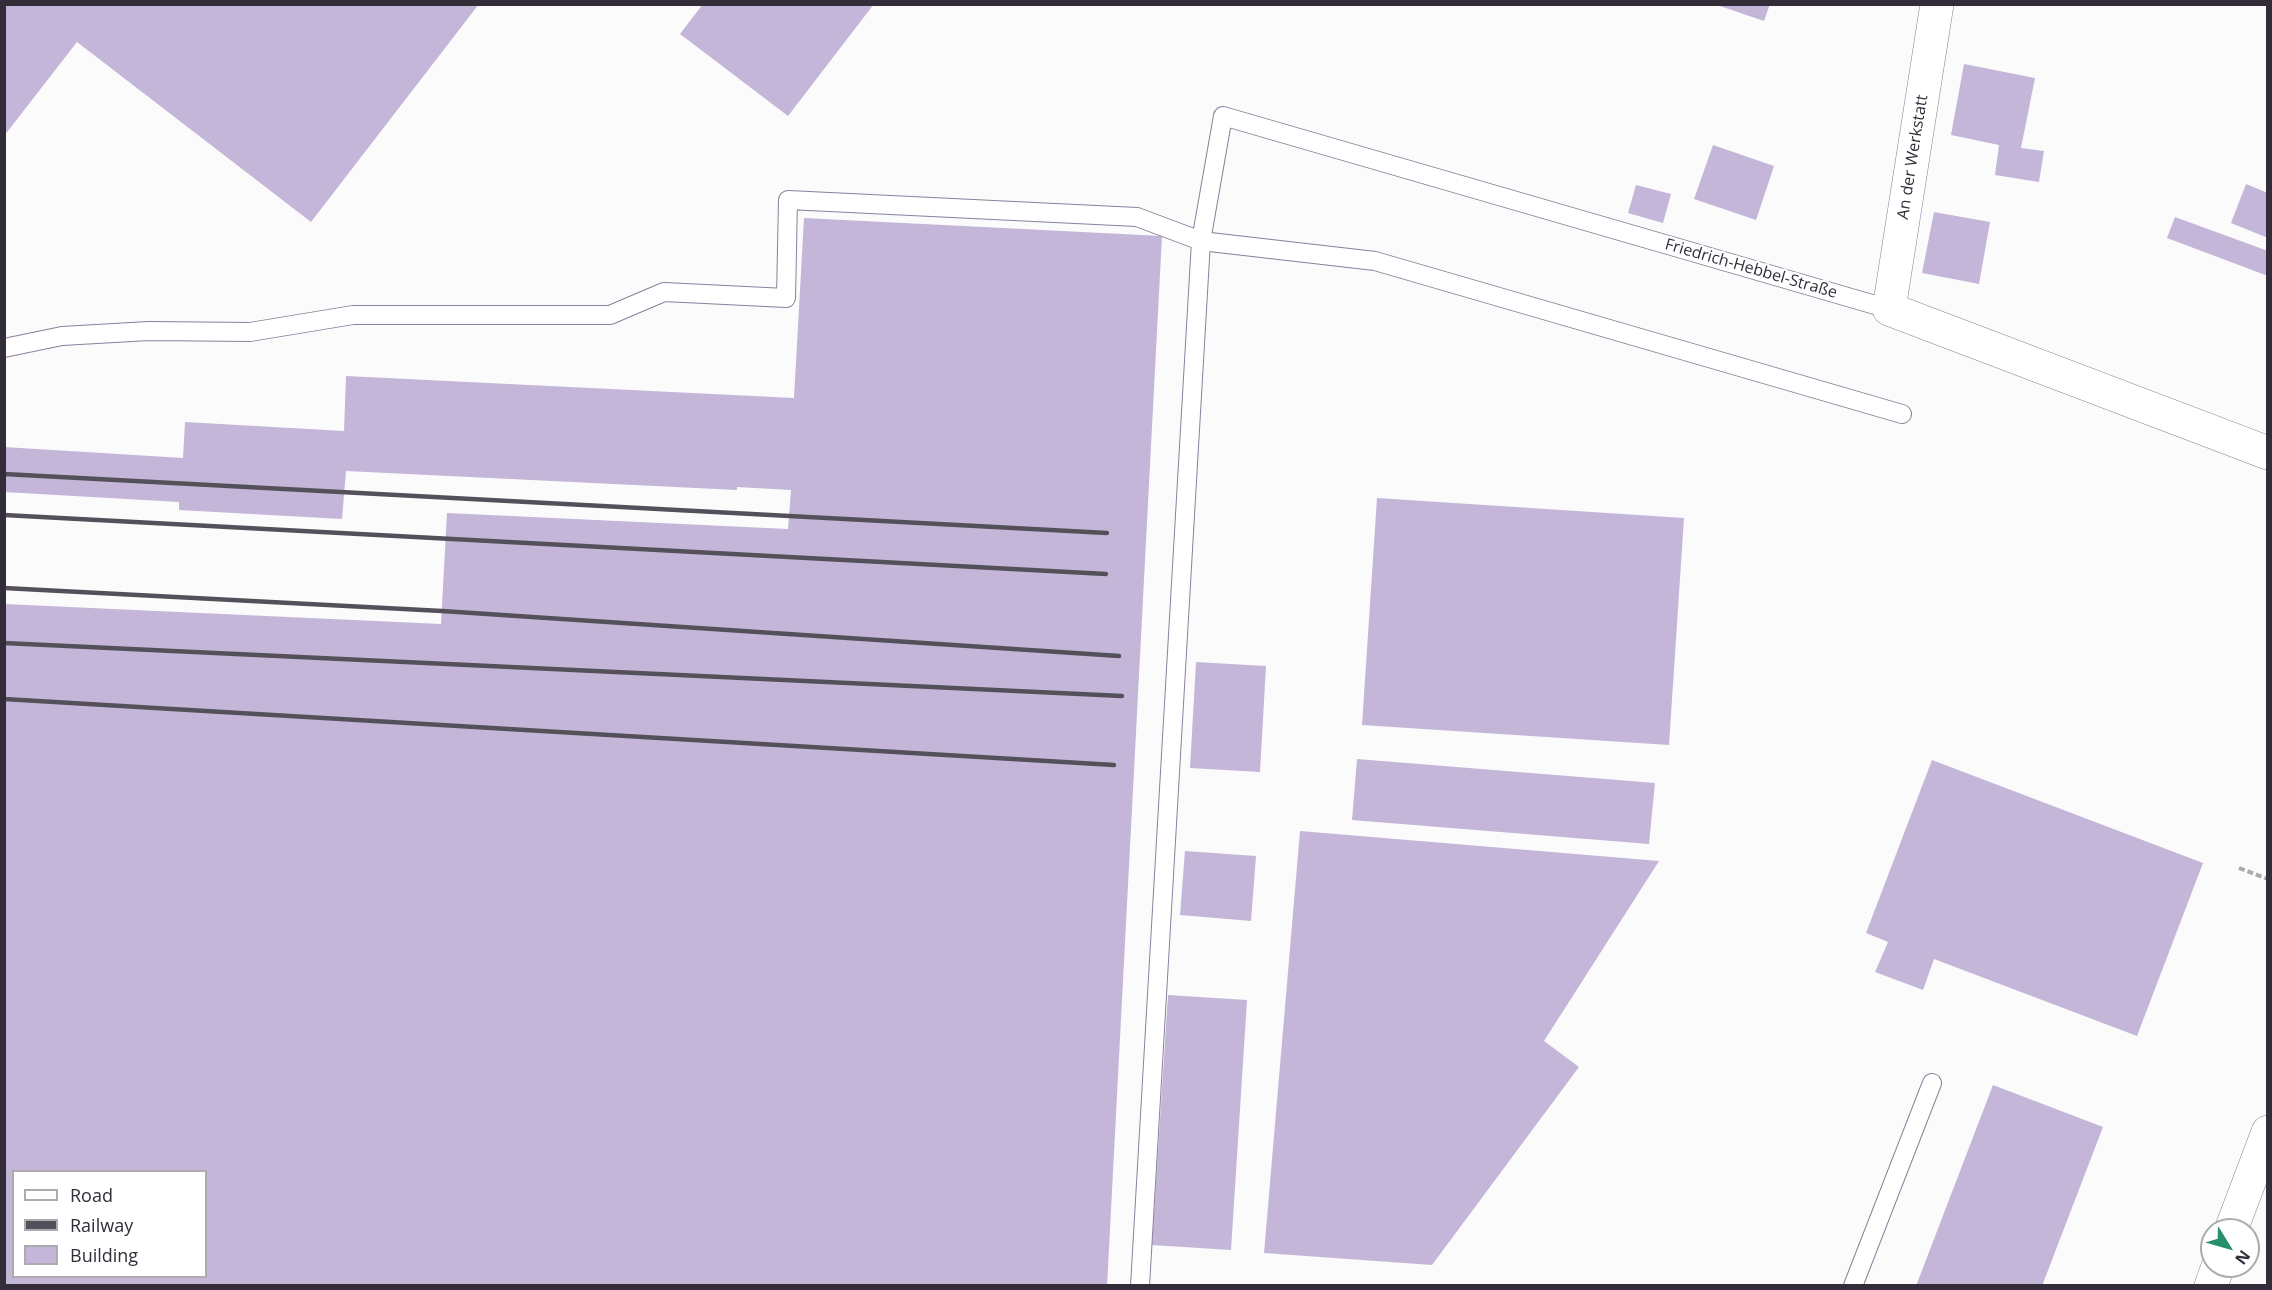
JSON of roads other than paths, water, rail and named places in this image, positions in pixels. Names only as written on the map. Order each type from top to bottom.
[{"type":"street","name":"An der Werkstatt","points":[[1889,309],[1937,4]]},
{"type":"street","name":"Friedrich-Hebbel-Straße","points":[[1889,309],[2268,453]]},
{"type":"street","points":[[2236,1218],[2268,1132]]},
{"type":"lane","name":"Friedrich-Hebbel-Straße","points":[[1201,241],[1223,116],[1889,309]]},
{"type":"lane","points":[[4,348],[73,336],[148,331],[250,333],[353,315],[610,315],[664,292],[786,298],[788,200],[1137,217],[1201,241],[1375,261],[1902,414]]},
{"type":"lane","points":[[1140,1286],[1201,241]]},
{"type":"lane","points":[[1854,1286],[1932,1083]]},
{"type":"railway","points":[[4,474],[1107,533]]},
{"type":"railway","points":[[4,515],[1106,574]]},
{"type":"railway","points":[[4,588],[442,611],[1119,656]]},
{"type":"railway","points":[[4,643],[1122,696]]},
{"type":"railway","points":[[4,699],[1114,765]]}]
